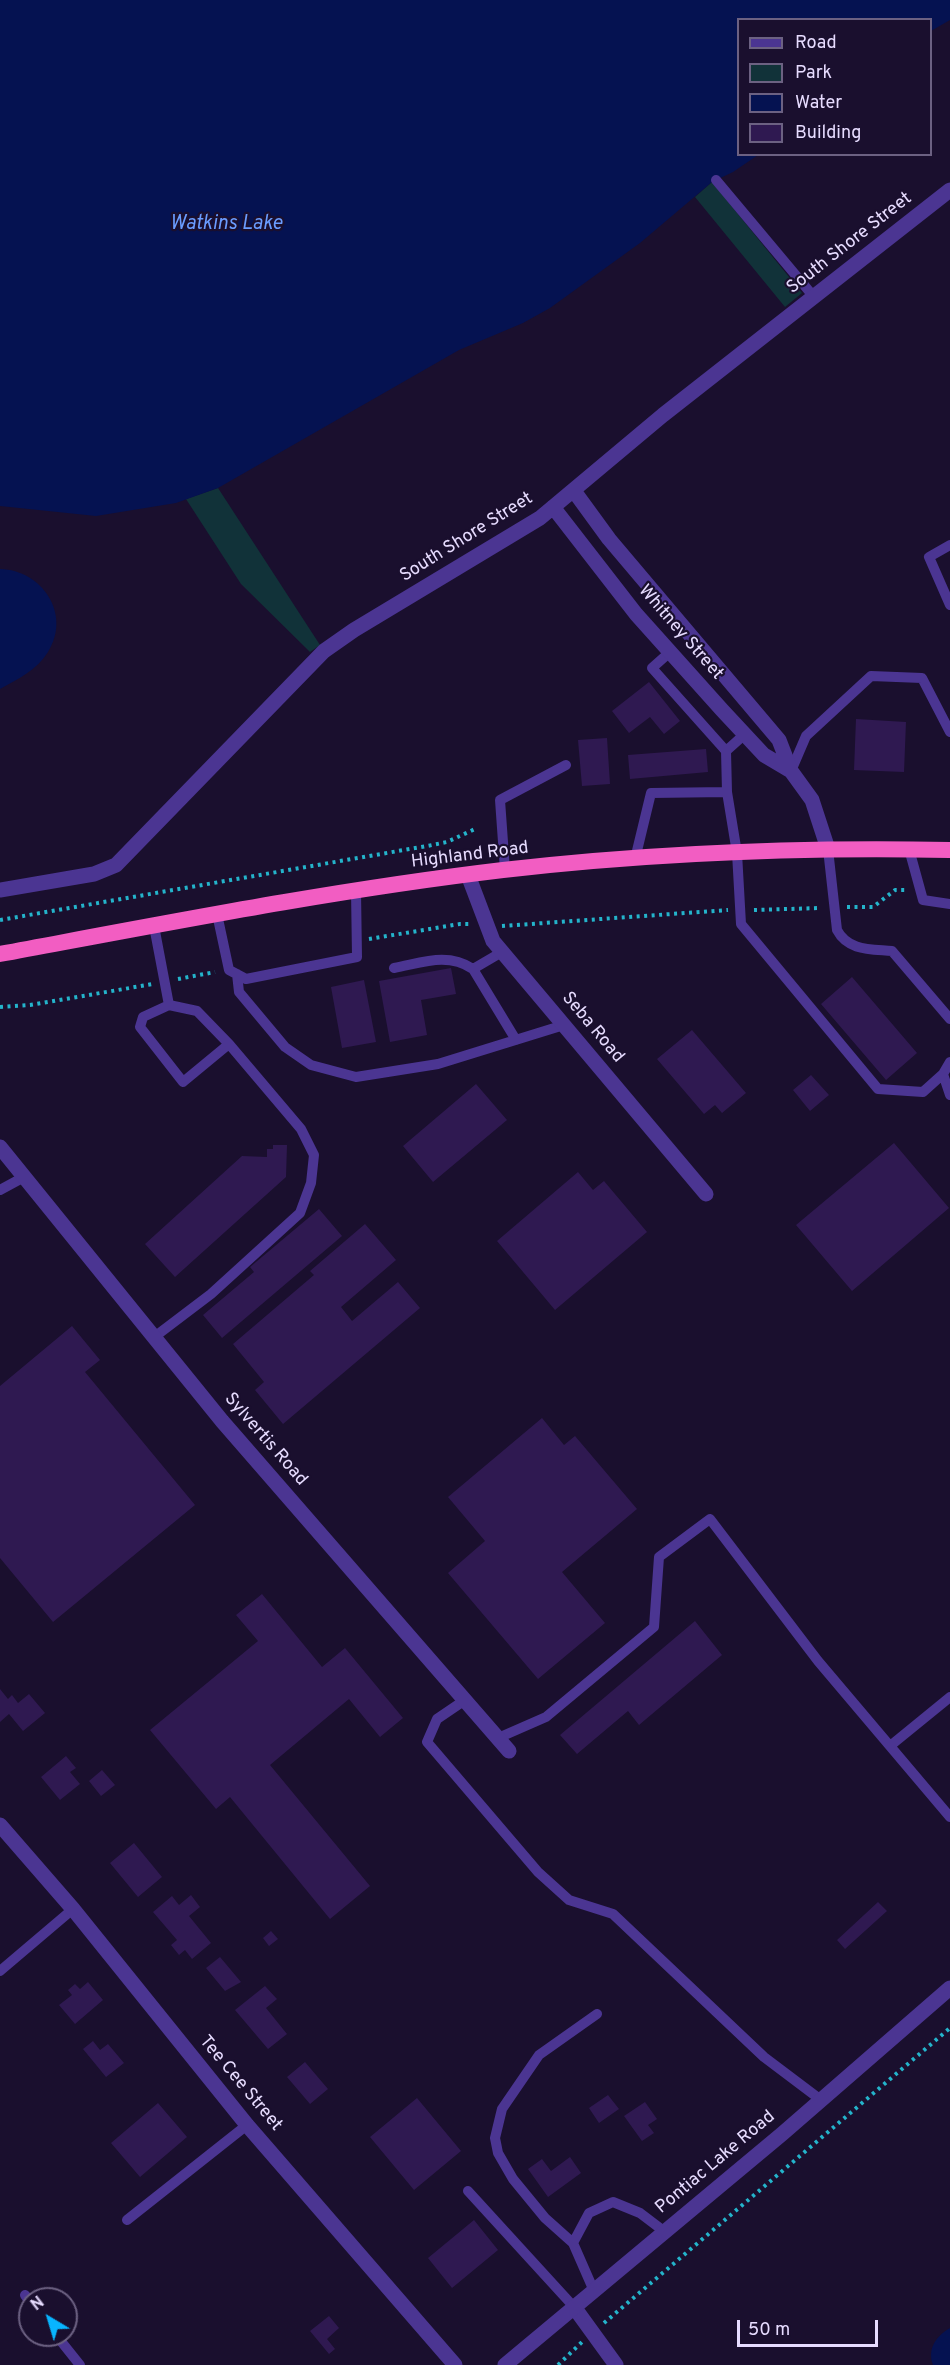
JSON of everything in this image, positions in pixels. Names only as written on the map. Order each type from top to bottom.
[{"type":"highway","name":"Highland Road","points":[[0,954],[217,914],[505,870],[736,853],[828,849],[950,850]]},
{"type":"street","name":"South Shore Street","points":[[0,890],[94,874],[116,865],[324,651],[354,630],[553,507],[663,415],[950,190]]},
{"type":"street","name":"Whitney Street","points":[[574,491],[630,564],[780,740],[791,771],[812,800],[828,849]]},
{"type":"street","name":"Whitney Street","points":[[553,507],[668,649],[764,755],[791,771]]},
{"type":"street","points":[[610,580],[630,564]]},
{"type":"street","points":[[668,649],[686,629]]},
{"type":"street","name":"Seba Road","points":[[468,875],[493,941],[706,1194]]},
{"type":"street","name":"Sylvertis Road","points":[[0,1147],[153,1338],[509,1751]]},
{"type":"street","name":"Tee Cee Street","points":[[0,1825],[73,1909],[247,2125],[455,2365]]},
{"type":"street","name":"Pontiac Lake Road","points":[[505,2365],[821,2100],[950,1988]]},
{"type":"street","points":[[574,2307],[616,2365]]},
{"type":"lane","points":[[716,180],[814,297]]},
{"type":"lane","points":[[950,545],[929,557],[950,605]]},
{"type":"lane","points":[[668,649],[652,668],[726,751],[727,792],[736,853],[741,924],[878,1089],[923,1092],[943,1074],[950,1062]]},
{"type":"lane","points":[[791,771],[806,736],[871,676],[922,678],[950,732]]},
{"type":"lane","points":[[726,751],[745,734]]},
{"type":"lane","points":[[505,870],[500,800],[566,765]]},
{"type":"lane","points":[[635,859],[651,793],[727,792]]},
{"type":"lane","points":[[828,849],[837,930],[841,938],[861,948],[892,951],[950,1019]]},
{"type":"lane","points":[[909,849],[923,900],[950,904]]},
{"type":"lane","points":[[217,914],[229,970],[246,979],[357,957],[356,891]]},
{"type":"lane","points":[[154,926],[170,1005]]},
{"type":"lane","points":[[472,969],[502,952]]},
{"type":"lane","points":[[394,968],[450,958],[472,969],[516,1040]]},
{"type":"lane","points":[[237,974],[239,992],[285,1047],[311,1065],[356,1077],[438,1064],[564,1025]]},
{"type":"lane","points":[[153,1338],[211,1293],[300,1213],[311,1183],[314,1155],[301,1129],[229,1044],[197,1011],[170,1005],[143,1017],[140,1027],[183,1082],[229,1044]]},
{"type":"lane","points":[[943,1074],[950,1095]]},
{"type":"lane","points":[[0,1190],[24,1177]]},
{"type":"lane","points":[[498,1738],[546,1717],[654,1628],[659,1557],[710,1520],[818,1661],[950,1817]]},
{"type":"lane","points":[[890,1746],[950,1697]]},
{"type":"lane","points":[[465,1700],[437,1719],[427,1742],[538,1872],[569,1900],[613,1914],[764,2057],[821,2100]]},
{"type":"lane","points":[[0,1971],[73,1909]]},
{"type":"lane","points":[[594,2291],[573,2243],[545,2218],[513,2179],[498,2153],[495,2139],[502,2109],[539,2055],[597,2014]]},
{"type":"lane","points":[[127,2220],[247,2125]]},
{"type":"lane","points":[[468,2191],[574,2307]]},
{"type":"lane","points":[[573,2243],[589,2213],[613,2202],[640,2212],[665,2232]]},
{"type":"lane","points":[[66,2347],[80,2365]]},
{"type":"path","points":[[0,920],[427,846],[447,842],[475,829]]},
{"type":"path","points":[[558,2365],[950,2028]]},
{"type":"green space","points":[[712,182],[802,293],[785,307],[695,197]]},
{"type":"green space","points":[[218,488],[320,645],[310,652],[241,584],[186,499]]},
{"type":"water","name":"Watkins Lake","points":[[0,0],[950,0],[950,20],[932,30],[932,18],[737,18],[737,156],[757,156],[733,172],[712,182],[640,243],[550,308],[523,323],[459,350],[218,488],[176,503],[96,516],[0,506]]},
{"type":"water","points":[[0,569],[15,571],[29,577],[40,586],[49,597],[57,623],[55,638],[44,658],[27,674],[0,689]]},
{"type":"water","points":[[950,2328],[950,2365],[933,2365],[932,2348],[941,2335]]},
{"type":"building","points":[[649,682],[680,721],[664,734],[650,717],[629,733],[612,711]]},
{"type":"building","points":[[856,719],[906,722],[904,772],[854,770]]},
{"type":"building","points":[[607,738],[610,784],[582,786],[578,740]]},
{"type":"building","points":[[706,749],[708,772],[630,779],[628,755]]},
{"type":"building","points":[[451,968],[456,994],[421,1000],[427,1035],[390,1042],[379,981]]},
{"type":"building","points":[[852,977],[917,1053],[886,1080],[821,1004]]},
{"type":"building","points":[[364,980],[376,1042],[342,1048],[331,987]]},
{"type":"building","points":[[692,1030],[746,1093],[722,1113],[715,1105],[704,1114],[657,1059]]},
{"type":"building","points":[[811,1075],[829,1095],[810,1111],[793,1090]]},
{"type":"building","points":[[476,1084],[507,1120],[433,1182],[403,1146]]},
{"type":"building","points":[[894,1143],[949,1208],[852,1291],[796,1225]]},
{"type":"building","points":[[273,1145],[287,1145],[286,1177],[175,1277],[145,1244],[242,1156],[267,1157],[267,1149],[273,1149]]},
{"type":"building","points":[[578,1172],[593,1190],[604,1181],[647,1232],[555,1310],[497,1241]]},
{"type":"building","points":[[319,1209],[342,1236],[222,1338],[203,1315],[254,1272],[250,1267]]},
{"type":"building","points":[[365,1224],[396,1260],[341,1307],[352,1321],[398,1282],[420,1308],[283,1424],[255,1390],[264,1382],[233,1344],[314,1275],[310,1271]]},
{"type":"building","points":[[72,1326],[100,1360],[85,1372],[195,1505],[53,1622],[0,1558],[0,1386]]},
{"type":"building","points":[[542,1418],[564,1445],[575,1436],[637,1509],[562,1572],[605,1623],[538,1679],[448,1573],[485,1541],[448,1497]]},
{"type":"building","points":[[262,1594],[322,1667],[345,1648],[403,1718],[380,1737],[349,1699],[270,1765],[370,1886],[330,1919],[230,1797],[216,1809],[150,1730],[258,1641],[236,1615]]},
{"type":"building","points":[[695,1621],[722,1655],[639,1725],[628,1711],[577,1754],[560,1735]]},
{"type":"building","points":[[0,1689],[8,1699],[12,1695],[18,1703],[29,1694],[45,1713],[23,1731],[9,1714],[0,1722]]},
{"type":"building","points":[[66,1756],[76,1768],[70,1772],[80,1784],[60,1800],[41,1777]]},
{"type":"building","points":[[102,1770],[115,1785],[101,1796],[89,1781]]},
{"type":"building","points":[[134,1843],[162,1877],[138,1897],[110,1863]]},
{"type":"building","points":[[191,1895],[200,1907],[189,1916],[211,1943],[192,1959],[185,1950],[179,1955],[171,1945],[177,1940],[153,1912],[172,1896],[179,1905]]},
{"type":"building","points":[[878,1902],[887,1911],[845,1949],[837,1940]]},
{"type":"building","points":[[271,1931],[278,1939],[269,1946],[263,1938]]},
{"type":"building","points":[[220,1957],[241,1982],[225,1991],[206,1968]]},
{"type":"building","points":[[88,1982],[103,2000],[75,2024],[59,2005],[72,1995],[68,1990],[75,1984],[80,1989]]},
{"type":"building","points":[[265,1986],[277,1999],[266,2008],[287,2034],[268,2049],[235,2010]]},
{"type":"building","points":[[93,2041],[100,2050],[108,2044],[124,2063],[106,2077],[83,2049]]},
{"type":"building","points":[[305,2062],[328,2089],[310,2104],[287,2077]]},
{"type":"building","points":[[608,2095],[619,2109],[599,2123],[589,2108]]},
{"type":"building","points":[[417,2098],[461,2151],[414,2190],[370,2137]]},
{"type":"building","points":[[645,2102],[657,2119],[648,2125],[654,2133],[642,2141],[624,2116]]},
{"type":"building","points":[[158,2103],[187,2137],[140,2177],[111,2143]]},
{"type":"building","points":[[570,2157],[581,2173],[548,2197],[528,2169],[542,2159],[551,2171]]},
{"type":"building","points":[[474,2220],[498,2250],[452,2288],[428,2258]]},
{"type":"building","points":[[329,2316],[339,2328],[327,2339],[335,2349],[329,2354],[310,2331]]}]
